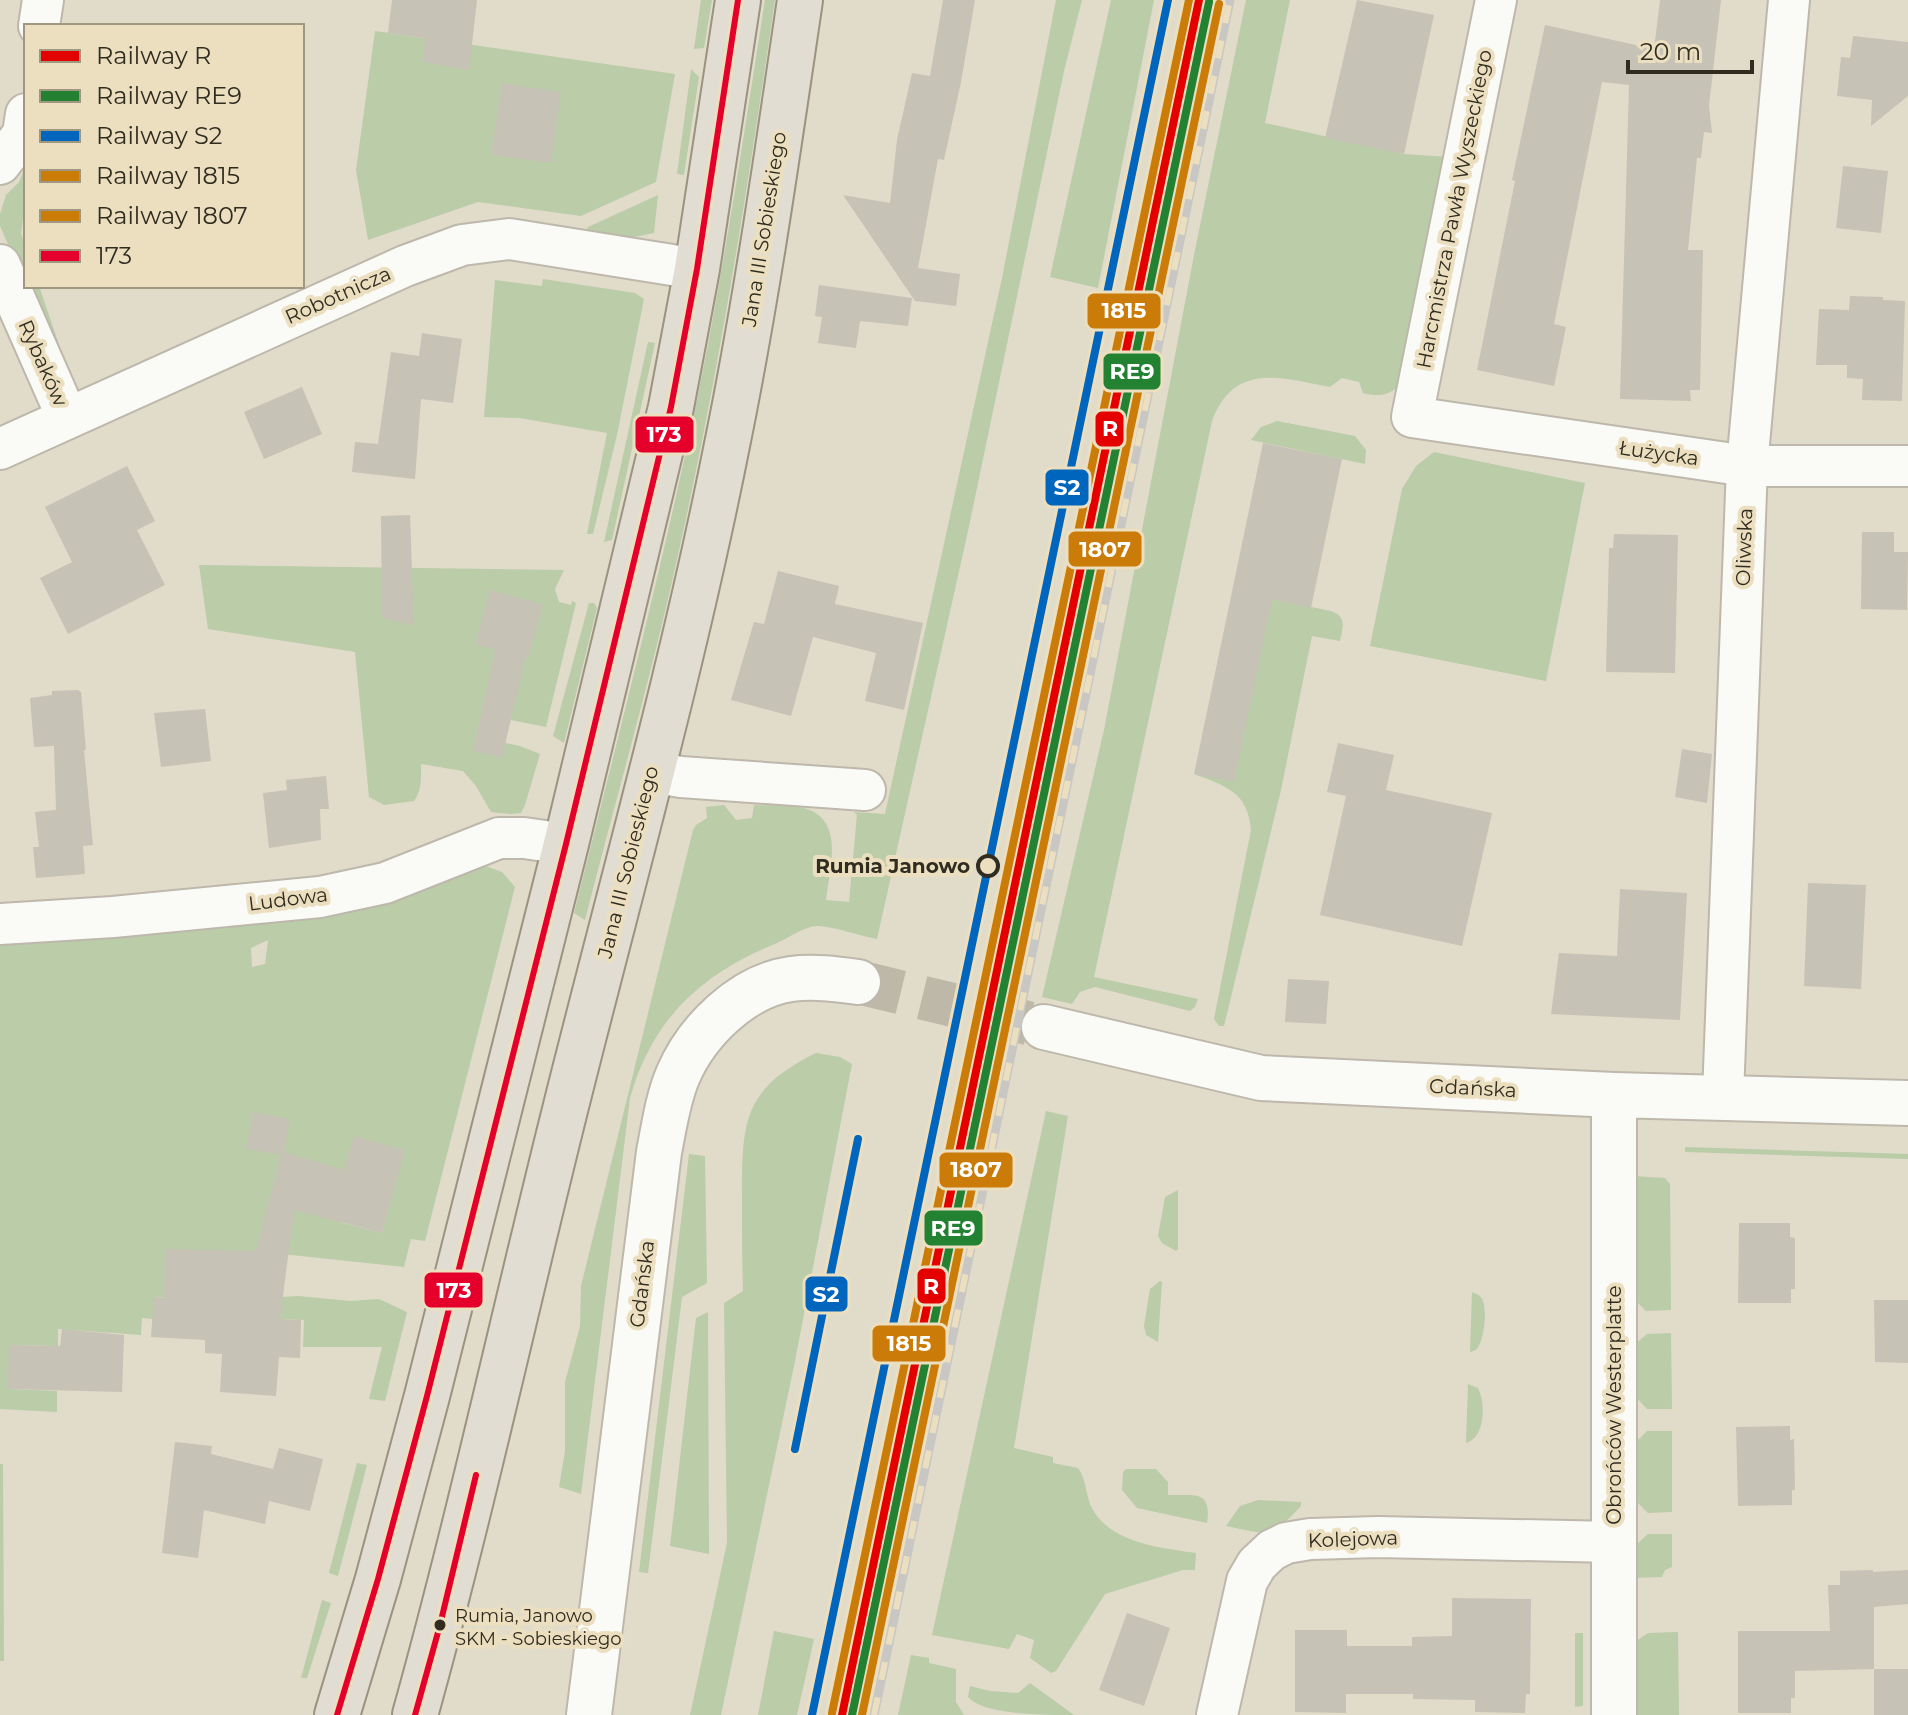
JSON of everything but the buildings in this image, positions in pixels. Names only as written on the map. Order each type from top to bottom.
[{"type":"main road","points":[[337,1715],[378,1579],[423,1411],[566,844],[671,407],[697,269],[738,0]]},
{"type":"main road","name":"Jana III Sobieskiego","points":[[415,1715],[440,1625],[566,1105],[651,772],[727,447],[764,243],[800,0]]},
{"type":"main road","name":"Gdańska","points":[[589,1715],[659,1152],[677,1077],[699,1038],[726,1012],[756,991],[788,979],[858,982]]},
{"type":"main road","name":"Gdańska","points":[[1044,1027],[1261,1078],[1614,1095],[1908,1103]]},
{"type":"main road","name":"Obrońców Westerplatte","points":[[1614,1095],[1614,1715]]},
{"type":"street","points":[[39,24],[43,0]]},
{"type":"street","name":"Harcmistrza Pawła Wyszeckiego","points":[[1412,417],[1496,0]]},
{"type":"street","name":"Oliwska","points":[[1723,1096],[1747,466],[1789,0]]},
{"type":"street","points":[[0,164],[23,134],[24,127]]},
{"type":"street","name":"Robotnicza","points":[[0,449],[405,266],[462,245],[509,239],[697,269]]},
{"type":"street","name":"Rybaków","points":[[0,265],[67,417]]},
{"type":"street","name":"Łużycka","points":[[1412,417],[1747,466],[1908,466]]},
{"type":"street","points":[[651,772],[681,777],[865,790]]},
{"type":"street","name":"Ludowa","points":[[0,924],[113,917],[320,897],[385,883],[499,838],[566,844]]},
{"type":"street","name":"Kolejowa","points":[[1217,1715],[1247,1581],[1264,1557],[1286,1543],[1378,1537],[1614,1542]]},
{"type":"green space","points":[[701,0],[712,0],[704,48],[694,49]]},
{"type":"green space","points":[[765,0],[775,0],[707,417],[668,601],[585,920],[574,913],[654,593],[697,400],[725,251]]},
{"type":"green space","points":[[1056,0],[1082,0],[1064,71],[968,531],[877,939],[823,926],[801,930],[750,955],[704,984],[684,1002],[652,1044],[630,1098],[581,1494],[559,1487],[565,1451],[565,1382],[580,1326],[581,1286],[693,830],[707,818],[706,807],[724,805],[736,820],[752,818],[754,805],[804,808],[817,814],[826,823],[832,847],[826,900],[849,902],[857,815],[854,812],[885,814],[1002,278]]},
{"type":"green space","points":[[1111,0],[1154,0],[1098,288],[1050,277]]},
{"type":"green space","points":[[1246,0],[1290,0],[1265,123],[1404,154],[1449,157],[1401,384],[1388,393],[1374,395],[1363,393],[1359,382],[1342,378],[1330,387],[1262,378],[1233,389],[1221,402],[1212,421],[1094,977],[1198,999],[1195,1007],[1190,1011],[1095,987],[1080,992],[1072,1004],[1042,997],[1104,730]]},
{"type":"green space","points":[[375,31],[675,74],[656,182],[581,216],[478,202],[368,240],[356,170]]},
{"type":"green space","points":[[691,69],[699,77],[684,175],[677,174]]},
{"type":"green space","points":[[24,170],[21,233],[24,242],[24,280],[0,226],[6,195],[19,182]]},
{"type":"green space","points":[[658,195],[654,233],[634,237],[586,232],[588,227]]},
{"type":"green space","points":[[543,279],[635,293],[644,299],[617,435],[593,534],[587,534],[607,433],[519,418],[484,417],[495,280],[542,286]]},
{"type":"green space","points":[[28,288],[40,288],[67,368]]},
{"type":"green space","points":[[648,342],[655,343],[612,540],[604,542]]},
{"type":"green space","points":[[1277,421],[1355,436],[1366,450],[1365,464],[1251,440],[1261,427]]},
{"type":"green space","points":[[1434,452],[1585,483],[1546,681],[1370,646],[1402,489],[1416,466]]},
{"type":"green space","points":[[199,565],[564,570],[555,589],[559,602],[576,603],[546,727],[511,720],[512,713],[483,707],[476,737],[520,746],[540,754],[521,813],[491,812],[463,771],[421,764],[420,788],[414,801],[384,805],[369,797],[355,652],[208,629]]},
{"type":"green space","points":[[1272,599],[1331,611],[1340,616],[1343,626],[1340,641],[1312,636],[1281,790],[1224,1026],[1219,1026],[1214,1019],[1251,830],[1245,807],[1233,792],[1194,774]]},
{"type":"green space","points":[[589,603],[594,603],[597,608],[564,743],[553,736]]},
{"type":"green space","points":[[483,865],[502,872],[515,887],[425,1241],[411,1239],[404,1267],[253,1251],[181,1299],[155,1297],[153,1319],[142,1318],[141,1335],[58,1329],[58,1346],[9,1345],[9,1389],[57,1391],[57,1412],[0,1409],[0,932]],"holes":[[[268,940],[265,964],[252,967],[251,948]],[[404,1150],[382,1233],[339,1222]]]},
{"type":"green space","points":[[816,1053],[840,1057],[852,1064],[795,1361],[721,1715],[690,1715],[727,1543],[724,1303],[743,1291],[742,1167],[747,1125],[752,1108],[774,1079]]},
{"type":"green space","points":[[1046,1111],[1068,1116],[1014,1448],[1053,1457],[1053,1463],[1078,1468],[1093,1510],[1112,1530],[1138,1542],[1196,1553],[1195,1570],[1183,1570],[1105,1594],[1056,1671],[1051,1673],[1030,1658],[1034,1640],[1017,1634],[1009,1649],[932,1635]]},
{"type":"green space","points":[[1685,1147],[1908,1154],[1908,1159],[1685,1152]]},
{"type":"green space","points":[[689,1154],[705,1156],[707,1283],[682,1297],[648,1573],[639,1572]]},
{"type":"green space","points":[[1633,1176],[1665,1178],[1670,1184],[1671,1310],[1646,1311],[1633,1298]]},
{"type":"green space","points":[[1178,1190],[1176,1251],[1162,1243],[1158,1236],[1165,1197]]},
{"type":"green space","points":[[1160,1281],[1158,1342],[1146,1335],[1144,1326],[1150,1289]]},
{"type":"green space","points":[[1472,1292],[1482,1299],[1485,1317],[1479,1346],[1470,1352]]},
{"type":"green space","points":[[281,1297],[350,1301],[379,1299],[407,1312],[385,1401],[369,1399],[382,1347],[303,1347],[304,1320],[280,1319]]},
{"type":"green space","points":[[708,1312],[709,1554],[670,1546],[696,1318]]},
{"type":"green space","points":[[1671,1333],[1672,1409],[1647,1409],[1634,1395],[1633,1346],[1647,1334]]},
{"type":"green space","points":[[1468,1384],[1478,1388],[1483,1411],[1477,1435],[1466,1443]]},
{"type":"green space","points":[[1647,1431],[1672,1431],[1672,1512],[1648,1513],[1634,1499],[1634,1444]]},
{"type":"green space","points":[[357,1463],[367,1465],[338,1576],[329,1573]]},
{"type":"green space","points":[[0,1464],[3,1464],[4,1661],[0,1661]]},
{"type":"green space","points":[[1126,1469],[1156,1469],[1168,1482],[1168,1495],[1193,1495],[1204,1499],[1207,1523],[1137,1508],[1122,1490]]},
{"type":"green space","points":[[1258,1500],[1301,1502],[1301,1506],[1268,1532],[1226,1526],[1240,1506]]},
{"type":"green space","points":[[1648,1534],[1672,1534],[1672,1567],[1665,1570],[1662,1577],[1634,1578],[1635,1546]]},
{"type":"green space","points":[[322,1600],[331,1603],[307,1678],[301,1678]]},
{"type":"green space","points":[[774,1631],[814,1639],[797,1715],[758,1715]]},
{"type":"green space","points":[[1678,1632],[1679,1715],[1635,1715],[1635,1642],[1648,1633]]},
{"type":"green space","points":[[1575,1633],[1583,1633],[1583,1706],[1575,1707]]},
{"type":"green space","points":[[911,1655],[929,1658],[929,1663],[956,1669],[956,1702],[964,1715],[898,1715]]},
{"type":"green space","points":[[1030,1683],[1074,1715],[1001,1711],[968,1697],[970,1686],[1018,1693]]},
{"type":"tunnel","points":[[858,982],[1044,1027]]},
{"type":"railway","points":[[874,1715],[1230,0]]},
{"type":"rail line","name":"S2","points":[[812,1715],[1168,0]]},
{"type":"rail line","name":"1815","points":[[832,1713],[1189,0]]},
{"type":"rail line","name":"R","points":[[842,1715],[1199,0]]},
{"type":"rail line","name":"RE9","points":[[852,1715],[1209,2]]},
{"type":"rail line","name":"1807","points":[[862,1715],[1219,4]]},
{"type":"rail line","name":"S2","points":[[795,1449],[858,1139]]},
{"type":"transit line","name":"173","points":[[337,1715],[378,1579],[427,1396],[566,844],[671,407],[697,269],[738,0]]},
{"type":"transit line","name":"173","points":[[415,1715],[476,1475]]},
{"type":"place","name":"Rumia Janowo","points":[[988,866]]},
{"type":"place","name":"Rumia, Janowo SKM - Sobieskiego","points":[[440,1625]]}]
